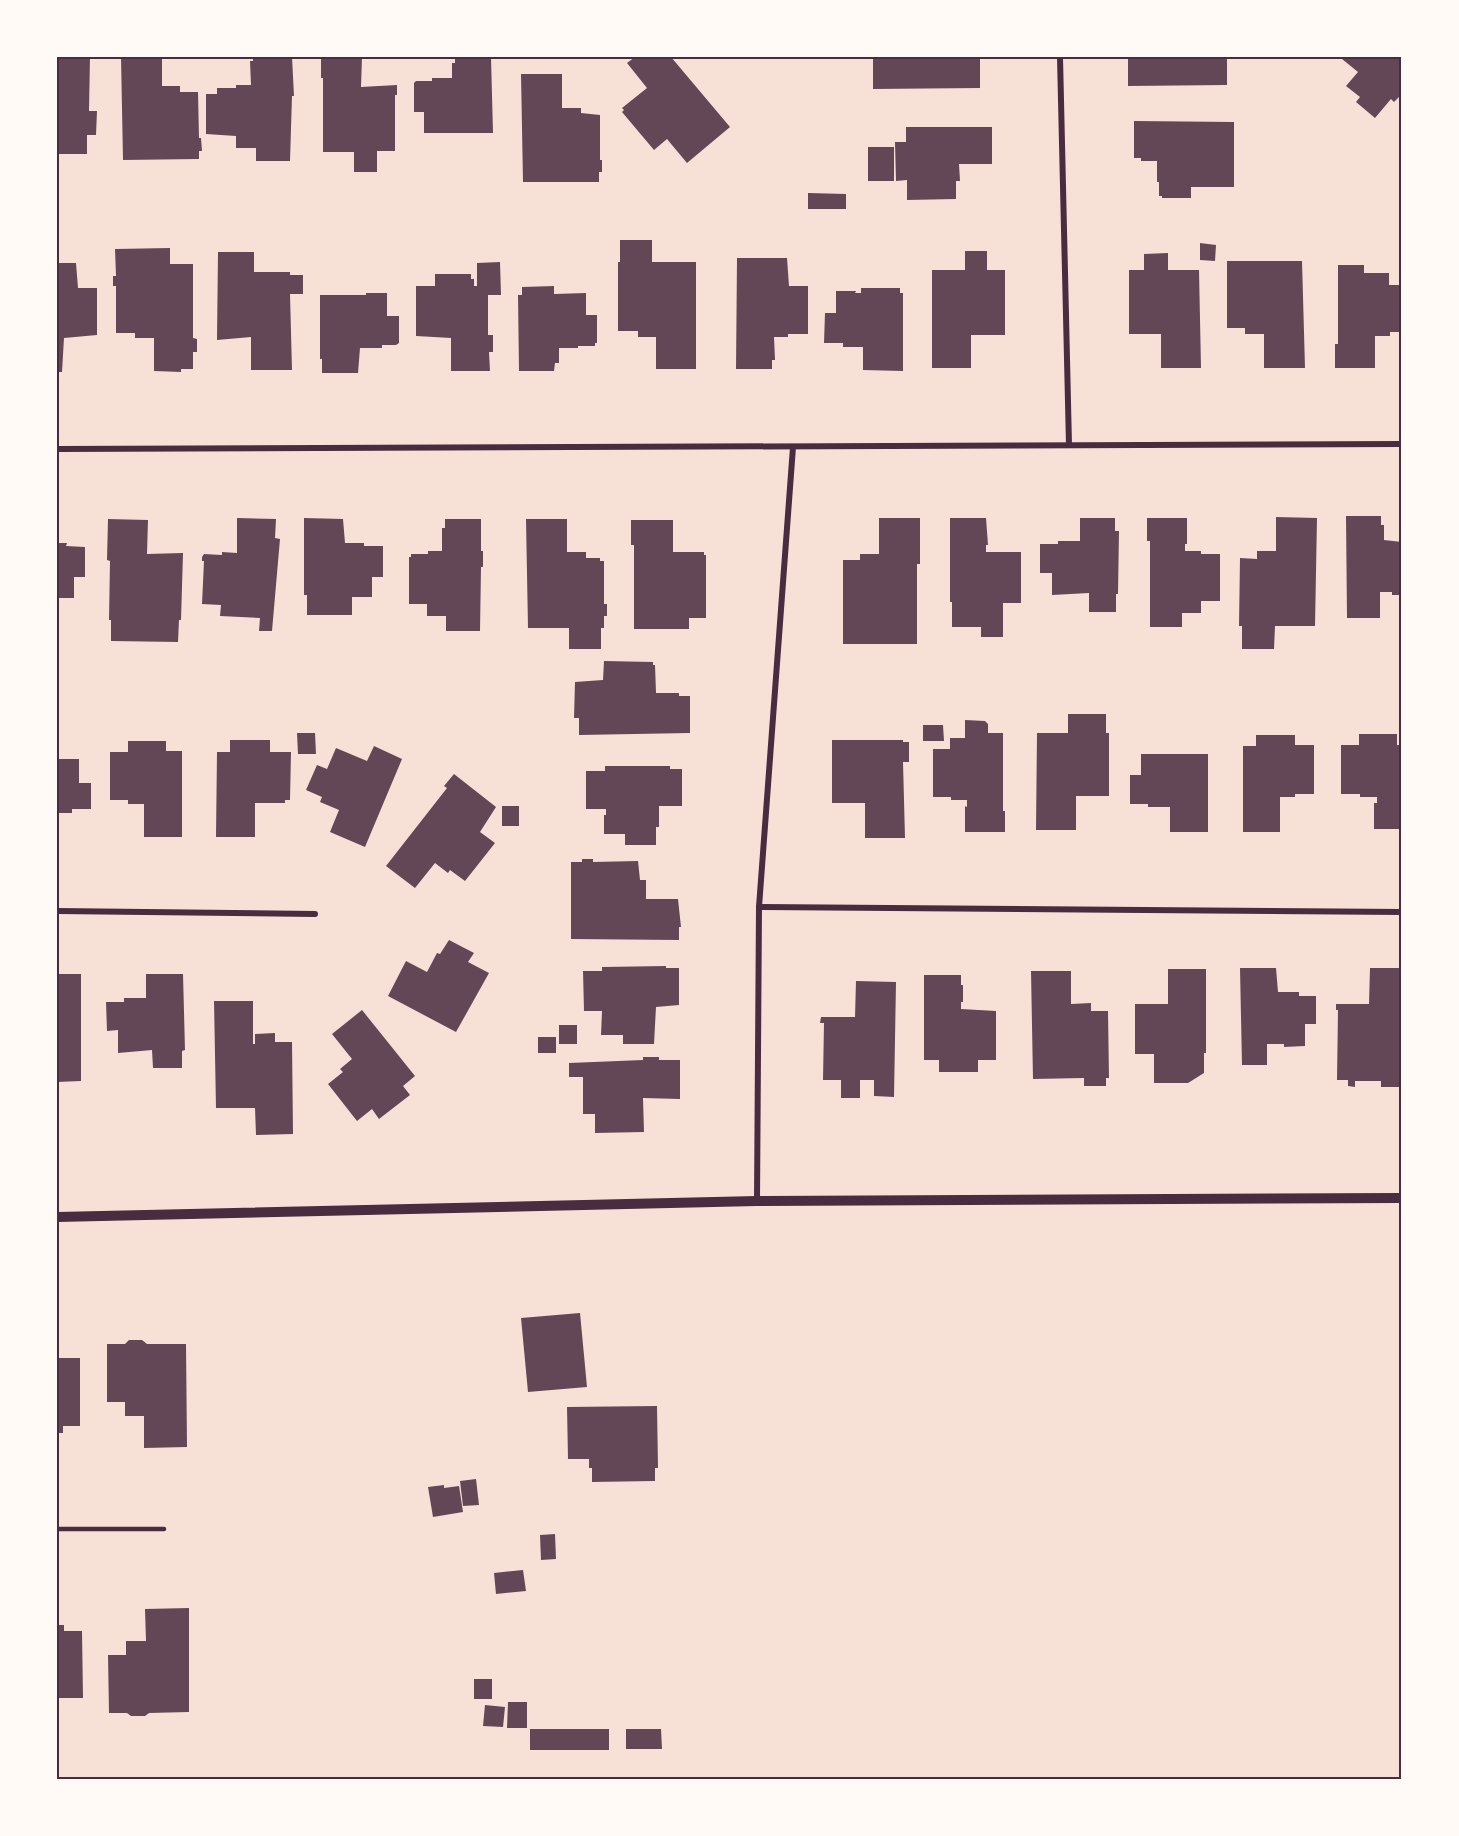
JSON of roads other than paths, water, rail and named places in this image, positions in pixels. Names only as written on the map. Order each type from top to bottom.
[{"type":"street","points":[[1060,57],[1069,445]]},
{"type":"street","points":[[57,449],[1402,444]]},
{"type":"street","points":[[757,1201],[759,907],[793,447]]},
{"type":"street","points":[[759,907],[1402,912]]},
{"type":"street","points":[[57,911],[315,914]]},
{"type":"street","points":[[57,1216],[757,1201],[1402,1198]]},
{"type":"lane","points":[[57,1528],[164,1529]]}]
